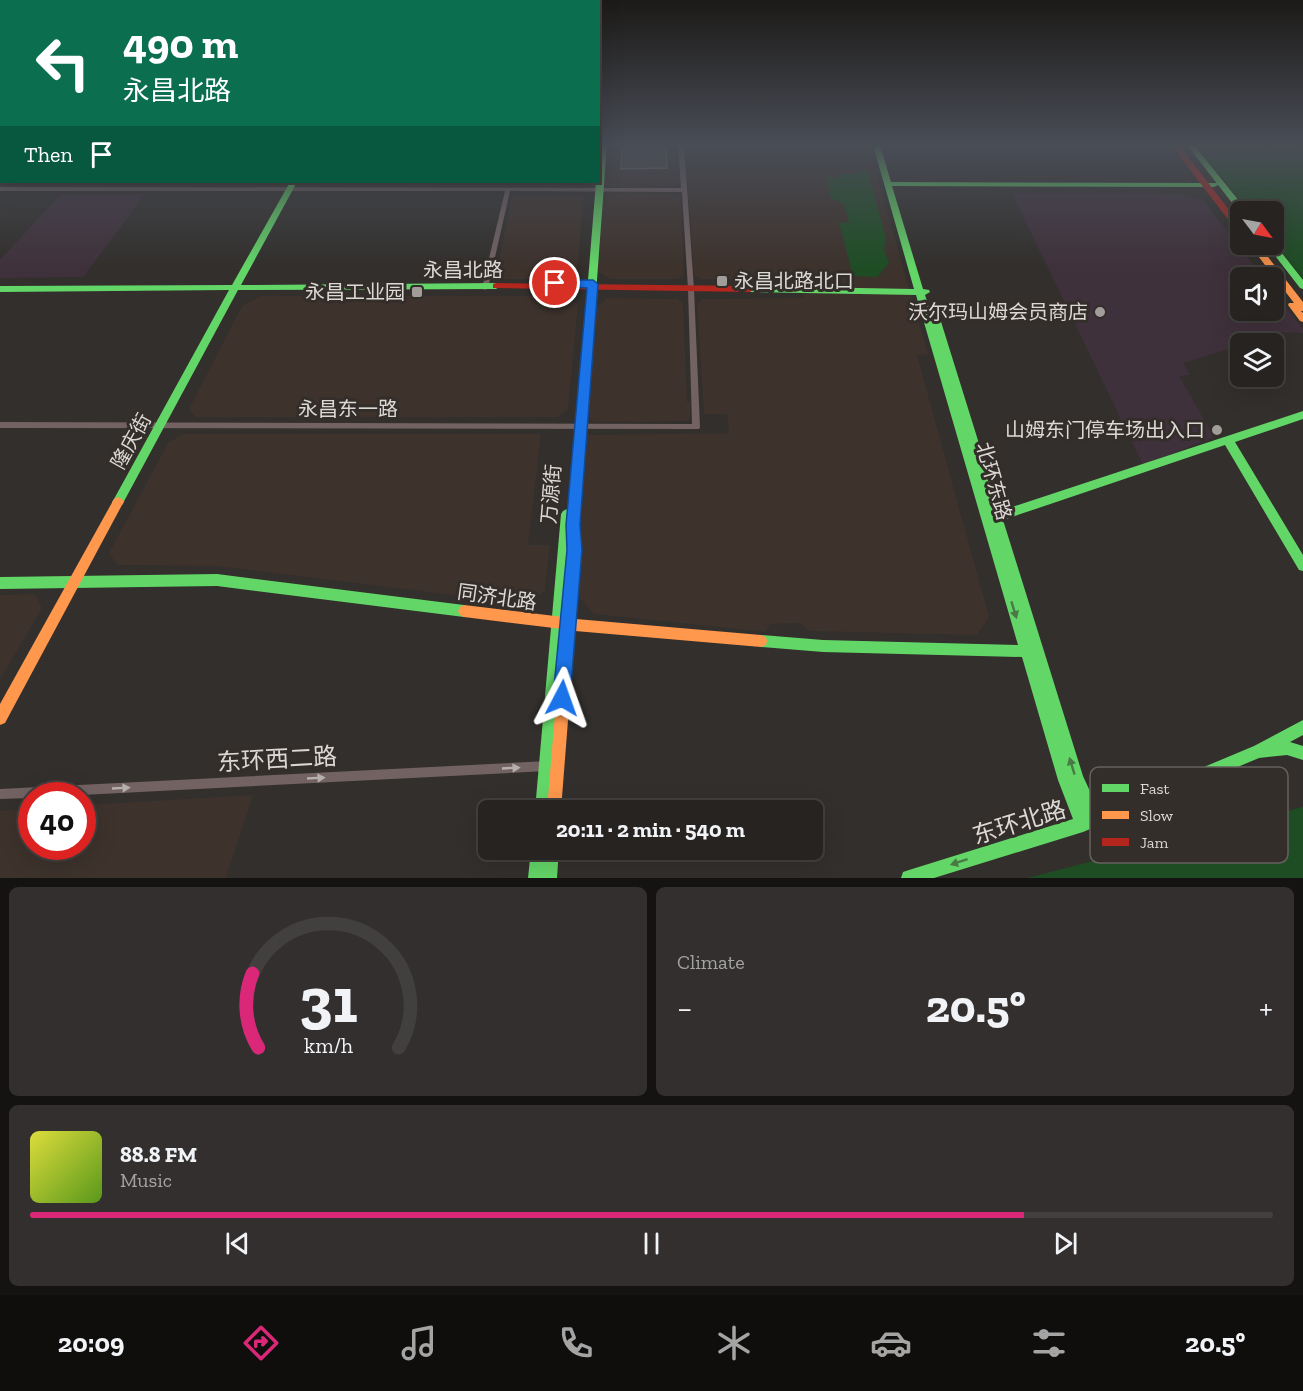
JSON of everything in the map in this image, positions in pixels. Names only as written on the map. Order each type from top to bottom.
[{"type":"main road","name":"隆庆街","points":[[0,718],[291,186]]},
{"type":"main road","name":"北环东路","points":[[892,186],[991,518],[1076,777],[1090,809]]},
{"type":"main road","points":[[1211,186],[1230,220]]},
{"type":"main road","points":[[1211,186],[1230,207]]},
{"type":"main road","points":[[1223,186],[1235,201]]},
{"type":"main road","name":"万源街","points":[[544,800],[551,766],[563,624],[575,550],[573,525],[578,428],[596,187]]},
{"type":"main road","points":[[1221,204],[1230,216]]},
{"type":"main road","points":[[1262,255],[1303,308]]},
{"type":"main road","points":[[1270,255],[1303,296]]},
{"type":"main road","points":[[1276,255],[1281,259]]},
{"type":"main road","points":[[1278,255],[1303,286]]},
{"type":"main road","name":"永昌北路","points":[[0,287],[691,286],[922,289]]},
{"type":"main road","points":[[1284,294],[1303,319]]},
{"type":"main road","points":[[991,518],[1303,415]]},
{"type":"main road","points":[[1228,440],[1303,566]]},
{"type":"main road","name":"北环东路","points":[[991,518],[1026,651],[1065,780],[1083,825]]},
{"type":"main road","name":"同济北路","points":[[0,583],[75,580],[217,580],[563,624],[824,646],[1026,651]]},
{"type":"main road","name":"东环北路","points":[[1221,767],[1259,751],[1303,728]]},
{"type":"main road","points":[[1259,751],[1287,748],[1303,753]]},
{"type":"main road","name":"万源街","points":[[551,766],[553,800]]},
{"type":"main road","name":"东环北路","points":[[909,878],[1090,822]]},
{"type":"main road","points":[[536,878],[538,860]]},
{"type":"main road","points":[[549,878],[550,860]]},
{"type":"street","points":[[0,189],[291,186],[508,189],[596,187],[684,190]]},
{"type":"street","points":[[684,186],[691,286]]},
{"type":"street","points":[[486,287],[508,189]]},
{"type":"street","name":"永昌东一路","points":[[0,425],[696,427],[691,286]]},
{"type":"street","name":"东环西二路","points":[[0,794],[551,766]]},
{"type":"shaded area","points":[[608,186],[674,186],[674,186]]},
{"type":"shaded area","points":[[688,186],[880,186],[928,354],[917,355],[989,617],[977,635],[809,631],[801,623],[770,624],[766,632],[594,614],[576,594],[587,435],[729,433],[727,414],[704,414],[697,303],[703,299],[803,298],[799,279],[700,279],[694,275]]},
{"type":"shaded area","points":[[609,193],[680,196],[684,275],[678,279],[610,279],[598,271],[603,197]]},
{"type":"shaded area","points":[[1012,193],[1146,193],[1184,195],[1203,200],[1230,235],[1230,255],[1246,255],[1255,267],[1230,267],[1230,321],[1284,321],[1284,304],[1303,329],[1303,333],[1240,331],[1242,333],[1230,333],[1230,349],[1183,363],[1190,375],[1179,376],[1214,437],[1143,465]]},
{"type":"shaded area","points":[[145,194],[83,277],[0,278],[0,260],[60,195]]},
{"type":"shaded area","points":[[512,195],[584,195],[577,271],[564,279],[496,279]]},
{"type":"shaded area","points":[[261,296],[565,296],[578,304],[568,409],[557,417],[196,417],[189,409],[242,306]]},
{"type":"shaded area","points":[[608,298],[677,299],[683,303],[687,402],[690,402],[690,418],[687,421],[594,422],[588,416],[596,307]]},
{"type":"shaded area","points":[[182,434],[541,434],[528,545],[550,545],[545,591],[527,604],[217,566],[117,565],[109,553],[168,443]]},
{"type":"shaded area","points":[[35,594],[42,608],[0,679],[0,595]]},
{"type":"shaded area","points":[[253,795],[226,878],[0,878],[0,811],[18,810],[18,860],[96,860],[96,804]]},
{"type":"green space","points":[[828,186],[872,186],[886,239],[884,249],[889,263],[877,277],[853,276],[839,222],[849,223],[844,204],[831,198]]},
{"type":"green space","points":[[1229,186],[1303,186],[1303,279],[1284,255],[1284,201],[1241,201]]},
{"type":"green space","points":[[1303,807],[1303,878],[1027,878],[1090,862],[1288,863],[1288,811]]},
{"type":"traffic: fast","points":[[118,502],[291,186]]},
{"type":"traffic: fast","points":[[581,428],[600,186]]},
{"type":"traffic: fast","points":[[888,186],[1065,780],[1083,825]]},
{"type":"traffic: fast","points":[[1223,186],[1235,201]]},
{"type":"traffic: fast","points":[[1279,255],[1303,286]]},
{"type":"traffic: fast","points":[[0,289],[496,286]]},
{"type":"traffic: fast","points":[[750,289],[926,292]]},
{"type":"traffic: fast","points":[[933,312],[1076,777],[1090,809]]},
{"type":"traffic: fast","points":[[990,519],[1303,415]]},
{"type":"traffic: fast","points":[[1228,440],[1303,566]]},
{"type":"traffic: fast","points":[[543,800],[567,514]]},
{"type":"traffic: fast","points":[[0,583],[217,580],[464,611]]},
{"type":"traffic: fast","points":[[761,641],[823,646],[1026,651]]},
{"type":"traffic: fast","points":[[1221,767],[1259,751],[1303,727]]},
{"type":"traffic: fast","points":[[1259,751],[1287,748],[1303,753]]},
{"type":"traffic: fast","points":[[909,878],[1090,822]]},
{"type":"traffic: fast","points":[[536,878],[538,860]]},
{"type":"traffic: fast","points":[[549,878],[550,860]]},
{"type":"traffic: slow","points":[[1262,255],[1303,308]]},
{"type":"traffic: slow","points":[[1292,305],[1303,319]]},
{"type":"traffic: slow","points":[[555,800],[575,550],[573,525],[581,428]]},
{"type":"traffic: slow","points":[[0,718],[118,502]]},
{"type":"traffic: slow","points":[[464,611],[568,624],[761,641]]},
{"type":"traffic: jam","points":[[1207,186],[1230,216]]},
{"type":"traffic: jam","points":[[496,286],[750,289]]},
{"type":"place","name":"永昌北路北口","points":[[722,281]]},
{"type":"place","name":"永昌工业园","points":[[417,292]]},
{"type":"place","name":"沃尔玛山姆会员商店","points":[[1100,312]]},
{"type":"place","name":"山姆东门停车场出入口","points":[[1217,430]]},
{"type":"route","points":[[555,283],[593,284],[573,525],[575,550],[562,698]]}]
